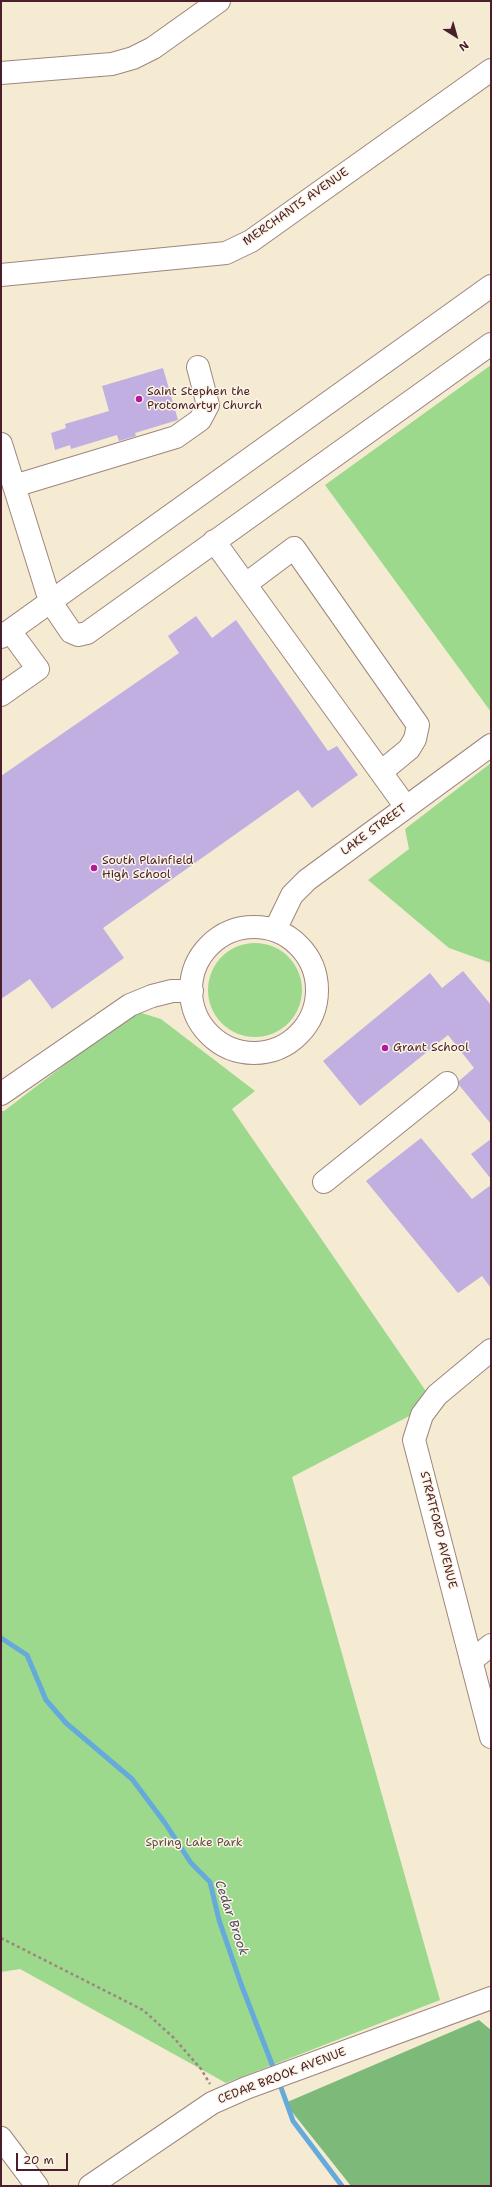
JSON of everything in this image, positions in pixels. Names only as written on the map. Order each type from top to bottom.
[{"type":"street","points":[[1,73],[112,64],[133,58],[153,48],[219,1]]},
{"type":"street","name":"MERCHANTS AVENUE","points":[[1,275],[226,253],[251,241],[491,70]]},
{"type":"street","points":[[1,695],[38,669],[6,634],[491,286]]},
{"type":"street","points":[[1,444],[6,474],[41,571],[50,601],[71,632],[78,635],[87,633],[491,344]]},
{"type":"street","points":[[6,474],[176,437],[200,420],[208,405],[198,367]]},
{"type":"street","points":[[214,541],[406,807]]},
{"type":"street","points":[[246,584],[294,548],[418,725],[415,739],[409,749],[381,772]]},
{"type":"street","name":"LAKE STREET","points":[[275,930],[282,911],[299,887],[491,745]]},
{"type":"street","points":[[258,926],[275,930],[290,938],[309,958],[317,984],[317,998],[314,1011],[299,1034],[276,1049],[249,1052],[226,1046],[216,1040],[203,1027],[195,1012],[192,990],[193,977],[198,960],[209,946],[223,935],[240,928],[258,926]]},
{"type":"street","points":[[1,1094],[130,1005],[152,996],[172,991],[192,990]]},
{"type":"street","points":[[324,1182],[447,1083]]},
{"type":"street","name":"STRATFORD AVENUE","points":[[491,1350],[437,1395],[422,1415],[414,1440],[491,1735]]},
{"type":"street","points":[[471,1661],[491,1645]]},
{"type":"street","name":"CEDAR BROOK AVENUE","points":[[90,2186],[189,2118],[218,2100],[302,2067],[491,1998]]},
{"type":"street","points":[[1,2138],[37,2186]]},
{"type":"path","points":[[1,1938],[143,2010],[174,2038],[201,2069],[218,2100]]},
{"type":"green space","points":[[491,365],[491,712],[325,485]]},
{"type":"green space","points":[[491,763],[491,963],[449,948],[368,880],[409,849],[405,829]]},
{"type":"green space","points":[[255,943],[273,947],[288,957],[298,972],[302,990],[298,1008],[288,1023],[273,1033],[255,1037],[237,1033],[222,1023],[212,1008],[208,990],[212,972],[222,957],[237,947]]},
{"type":"green space","name":"Spring Lake Park","points":[[135,1011],[161,1019],[255,1091],[232,1109],[432,1400],[415,1413],[292,1477],[440,2000],[226,2083],[20,1969],[1,1972],[1,1111],[4,1111]]},
{"type":"green space","points":[[479,2020],[491,2030],[491,2186],[351,2186],[285,2103]]},
{"type":"building","name":"Saint Stephen the Protomartyr Church","points":[[163,368],[178,420],[135,433],[136,436],[119,441],[117,435],[71,449],[70,445],[55,450],[51,433],[66,428],[65,424],[109,411],[102,386]]},
{"type":"building","name":"South Plainfield High School","points":[[196,616],[212,638],[236,620],[328,751],[337,746],[358,775],[312,808],[298,790],[103,928],[124,958],[52,1009],[30,979],[1,999],[1,776],[179,653],[168,636]]},
{"type":"building","name":"Grant School","points":[[463,971],[491,1005],[491,1124],[459,1085],[459,1081],[474,1068],[448,1035],[360,1106],[323,1061],[430,973],[442,988]]},
{"type":"building","points":[[421,1138],[472,1199],[491,1185],[491,1288],[482,1276],[458,1293],[366,1181]]},
{"type":"building","points":[[491,1139],[491,1179],[471,1154]]},
{"type":"waterway","name":"Cedar Brook","points":[[1,1638],[27,1655],[46,1700],[66,1723],[132,1779],[165,1823],[191,1863],[210,1882],[219,1920],[241,1984],[275,2072]]},
{"type":"waterway","name":"Cedar Brook","points":[[279,2082],[293,2121],[342,2186]]},
{"type":"place","name":"Saint Stephen the Protomartyr Church","points":[[139,399]]},
{"type":"place","name":"South Plainfield High School","points":[[94,868]]},
{"type":"place","name":"Grant School","points":[[385,1048]]}]
